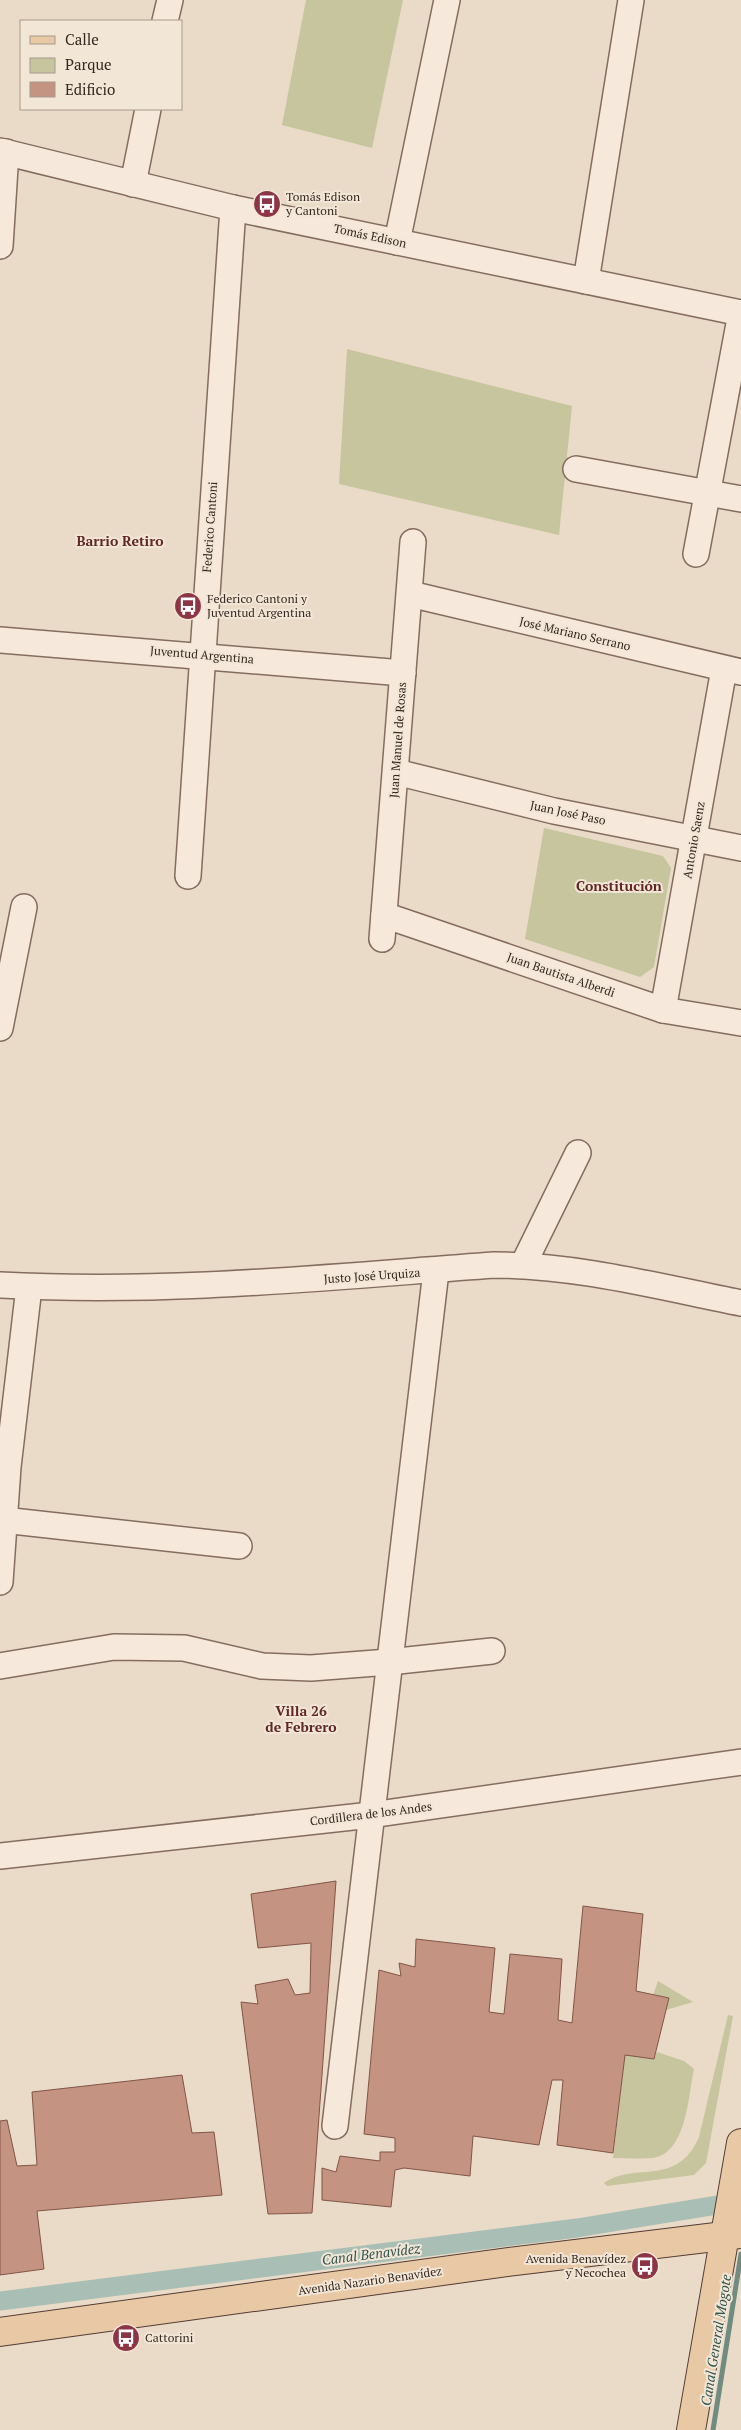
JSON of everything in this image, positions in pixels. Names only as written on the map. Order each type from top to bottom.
[{"type":"main road","points":[[691,2430],[732,2236],[734,2187],[741,2144]]},
{"type":"main road","name":"Avenida Nazario Benavídez","points":[[0,2332],[508,2262],[732,2236]]},
{"type":"street","points":[[165,20],[170,0]]},
{"type":"street","points":[[397,242],[448,0]]},
{"type":"street","points":[[586,281],[631,0]]},
{"type":"street","points":[[133,184],[148,110]]},
{"type":"street","points":[[0,246],[3,152]]},
{"type":"street","name":"Tomás Edison","points":[[3,152],[233,208],[741,313]]},
{"type":"street","name":"Federico Cantoni","points":[[188,876],[201,655],[233,208]]},
{"type":"street","points":[[696,554],[741,313]]},
{"type":"street","points":[[576,468],[741,499]]},
{"type":"street","name":"Juan Manuel de Rosas","points":[[382,939],[413,542]]},
{"type":"street","name":"José Mariano Serrano","points":[[410,594],[732,671]]},
{"type":"street","name":"Juventud Argentina","points":[[0,640],[403,673]]},
{"type":"street","name":"Antonio Saenz","points":[[663,1010],[694,840],[732,671]]},
{"type":"street","name":"Juan José Paso","points":[[396,772],[554,811],[741,848]]},
{"type":"street","points":[[0,1028],[24,907]]},
{"type":"street","name":"Juan Bautista Alberdi","points":[[384,914],[663,1010],[741,1023]]},
{"type":"street","points":[[523,1265],[578,1153]]},
{"type":"street","name":"Justo José Urquiza","points":[[0,1285],[29,1287],[202,1287],[436,1271],[494,1265],[523,1265],[573,1270],[741,1303]]},
{"type":"street","points":[[335,2126],[436,1271]]},
{"type":"street","points":[[0,1582],[4,1467],[29,1287]]},
{"type":"street","points":[[3,1520],[239,1546]]},
{"type":"street","points":[[0,1666],[114,1647],[184,1648],[262,1666],[311,1668],[492,1651]]},
{"type":"street","name":"Cordillera de los Andes","points":[[0,1856],[371,1815],[741,1762]]},
{"type":"green space","points":[[306,0],[403,0],[372,148],[282,125]]},
{"type":"green space","points":[[347,349],[572,406],[559,535],[339,484]]},
{"type":"green space","points":[[544,828],[663,856],[671,868],[654,967],[640,977],[525,939]]},
{"type":"green space","points":[[658,1981],[693,2002],[666,2010],[669,1998],[653,1995]]},
{"type":"green space","points":[[728,2015],[733,2016],[706,2163],[694,2175],[607,2186],[604,2183],[616,2177],[668,2168],[679,2163],[690,2153],[699,2137]]},
{"type":"green space","points":[[657,2052],[684,2061],[694,2069],[684,2122],[679,2135],[664,2154],[652,2158],[613,2158],[625,2055],[654,2058]]},
{"type":"building","points":[[336,1881],[312,2213],[268,2214],[241,2002],[258,2004],[255,1985],[288,1979],[295,1995],[310,1993],[311,1943],[258,1948],[251,1894]]},
{"type":"building","points":[[583,1906],[643,1914],[636,1991],[669,1998],[654,2059],[625,2055],[613,2153],[557,2145],[563,2080],[552,2080],[539,2145],[473,2136],[470,2176],[404,2168],[395,2170],[391,2207],[322,2200],[322,2168],[336,2172],[340,2156],[380,2161],[380,2152],[395,2152],[395,2138],[364,2134],[379,1970],[401,1976],[399,1963],[415,1967],[416,1939],[495,1948],[489,2012],[504,2014],[510,1954],[562,1959],[558,2020],[572,2023]]},
{"type":"building","points":[[182,2075],[192,2133],[214,2132],[222,2195],[37,2211],[44,2269],[0,2275],[0,2121],[7,2120],[17,2166],[37,2165],[32,2092]]},
{"type":"waterway","name":"Canal Benavídez","points":[[0,2301],[577,2228],[741,2201]]},
{"type":"waterway","name":"Canal General Mogote","points":[[713,2430],[741,2254]]},
{"type":"place","name":"Tomás Edison y Cantoni","points":[[267,204]]},
{"type":"place","name":"Federico Cantoni y Juventud Argentina","points":[[188,606]]},
{"type":"place","name":"Avenida Benavídez y Necochea","points":[[645,2266]]},
{"type":"place","name":"Cattorini","points":[[126,2338]]},
{"type":"district","name":"Barrio Retiro","points":[[120,541]]},
{"type":"district","name":"Constitución","points":[[619,886]]},
{"type":"district","name":"Villa 26 de Febrero","points":[[301,1719]]}]
